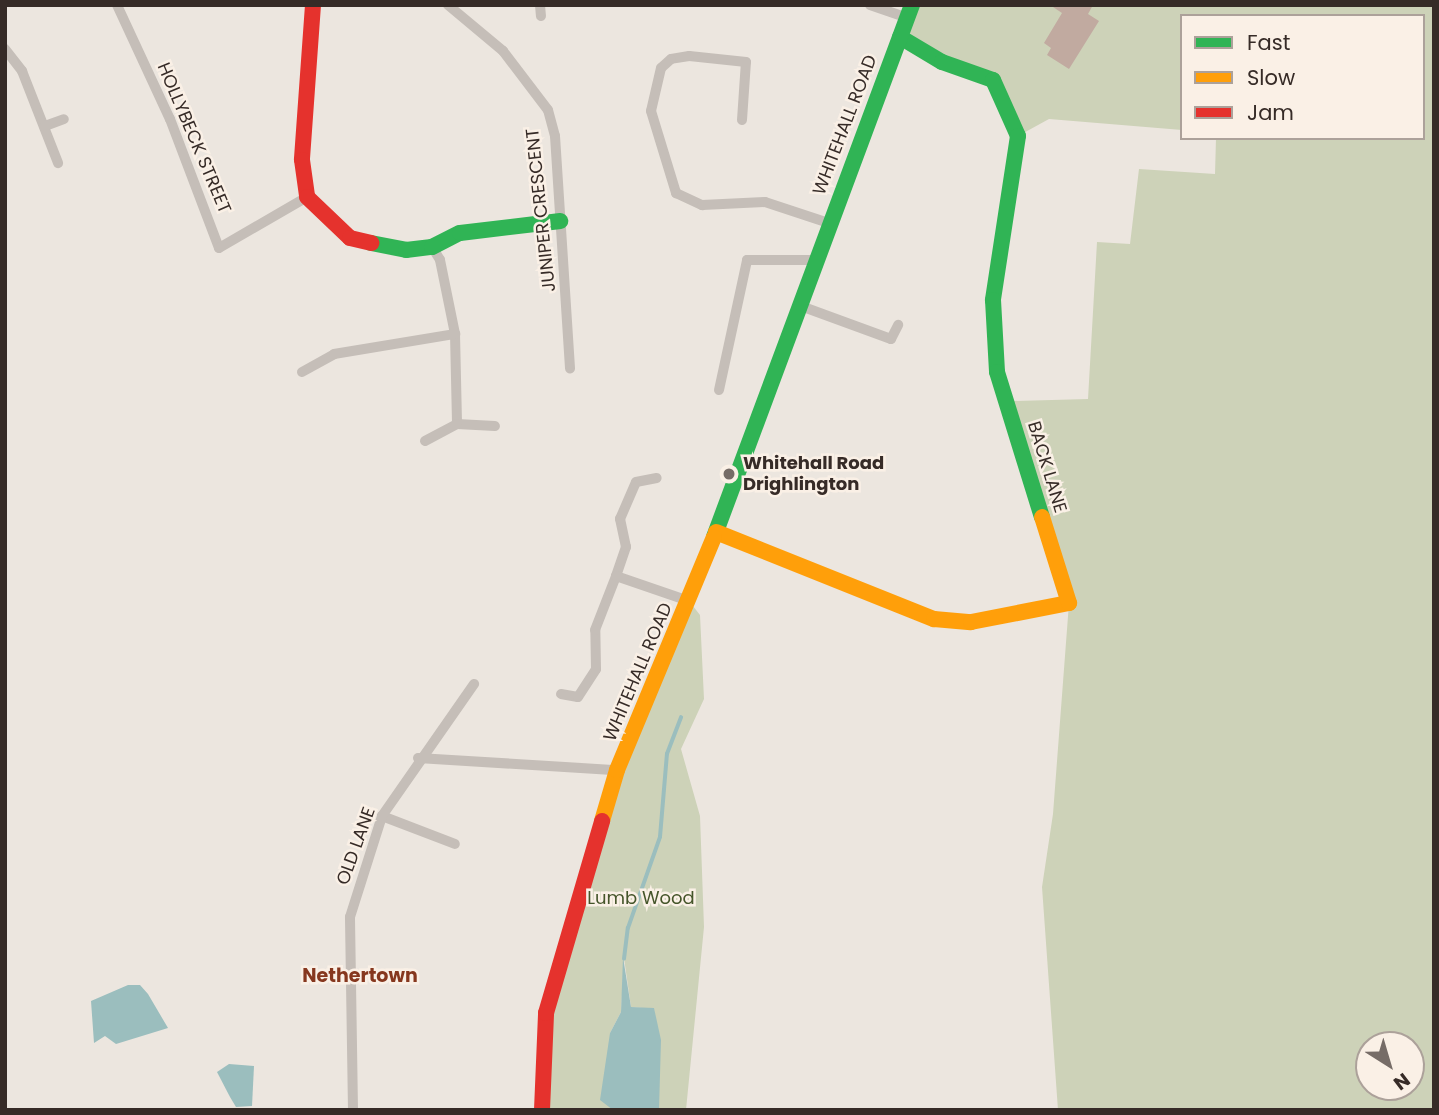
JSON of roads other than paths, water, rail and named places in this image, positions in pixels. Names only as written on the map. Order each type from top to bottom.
[{"type":"street","name":"HOLLYBECK STREET","points":[[117,5],[170,119],[219,248],[307,197]]},
{"type":"street","points":[[313,5],[302,160],[307,197],[350,238],[406,250],[432,247],[460,233],[560,221]]},
{"type":"street","name":"JUNIPER CRESCENT","points":[[448,5],[503,51],[548,110],[555,136],[570,369]]},
{"type":"street","points":[[870,5],[910,12]]},
{"type":"street","name":"WHITEHALL ROAD","points":[[542,1110],[546,1013],[617,770],[716,532],[798,305],[910,12]]},
{"type":"street","name":"BACK LANE","points":[[716,532],[934,619],[971,622],[1069,603],[997,372],[993,300],[1017,136],[1009,106],[993,80],[942,62],[900,37]]},
{"type":"street","points":[[5,49],[22,71],[58,163]]},
{"type":"street","points":[[742,120],[746,62],[690,56],[671,59],[661,68],[651,111],[676,193],[702,205],[765,202],[829,223]]},
{"type":"street","points":[[45,126],[64,119]]},
{"type":"street","points":[[432,247],[440,260],[455,334],[457,424]]},
{"type":"street","points":[[719,390],[747,260],[815,260]]},
{"type":"street","points":[[798,305],[891,339]]},
{"type":"street","points":[[886,351],[898,325]]},
{"type":"street","points":[[302,372],[334,354],[455,334]]},
{"type":"street","points":[[425,441],[457,424],[495,426]]},
{"type":"street","points":[[561,694],[578,697],[596,669],[595,630],[626,547],[620,519],[636,482],[657,478]]},
{"type":"street","points":[[616,576],[689,601]]},
{"type":"street","name":"OLD LANE","points":[[353,1110],[350,917],[383,816],[418,758],[474,684]]},
{"type":"street","points":[[418,758],[617,770]]},
{"type":"street","points":[[383,816],[455,844]]},
{"type":"water","points":[[623,957],[631,1007],[654,1008],[661,1040],[659,1110],[613,1110],[600,1100],[610,1033],[621,1012]]},
{"type":"water","points":[[128,985],[140,985],[168,1028],[116,1044],[105,1036],[94,1043],[91,1001]]},
{"type":"water","points":[[229,1064],[254,1066],[252,1106],[236,1107],[230,1097],[217,1072]]},
{"type":"waterway","points":[[624,959],[628,928],[660,837],[667,754],[681,718]]},
{"type":"place","name":"Whitehall Road Drighlington","points":[[729,474]]},
{"type":"district","name":"Nethertown","points":[[360,976]]},
{"type":"park label","name":"Lumb Wood","points":[[641,898]]}]
